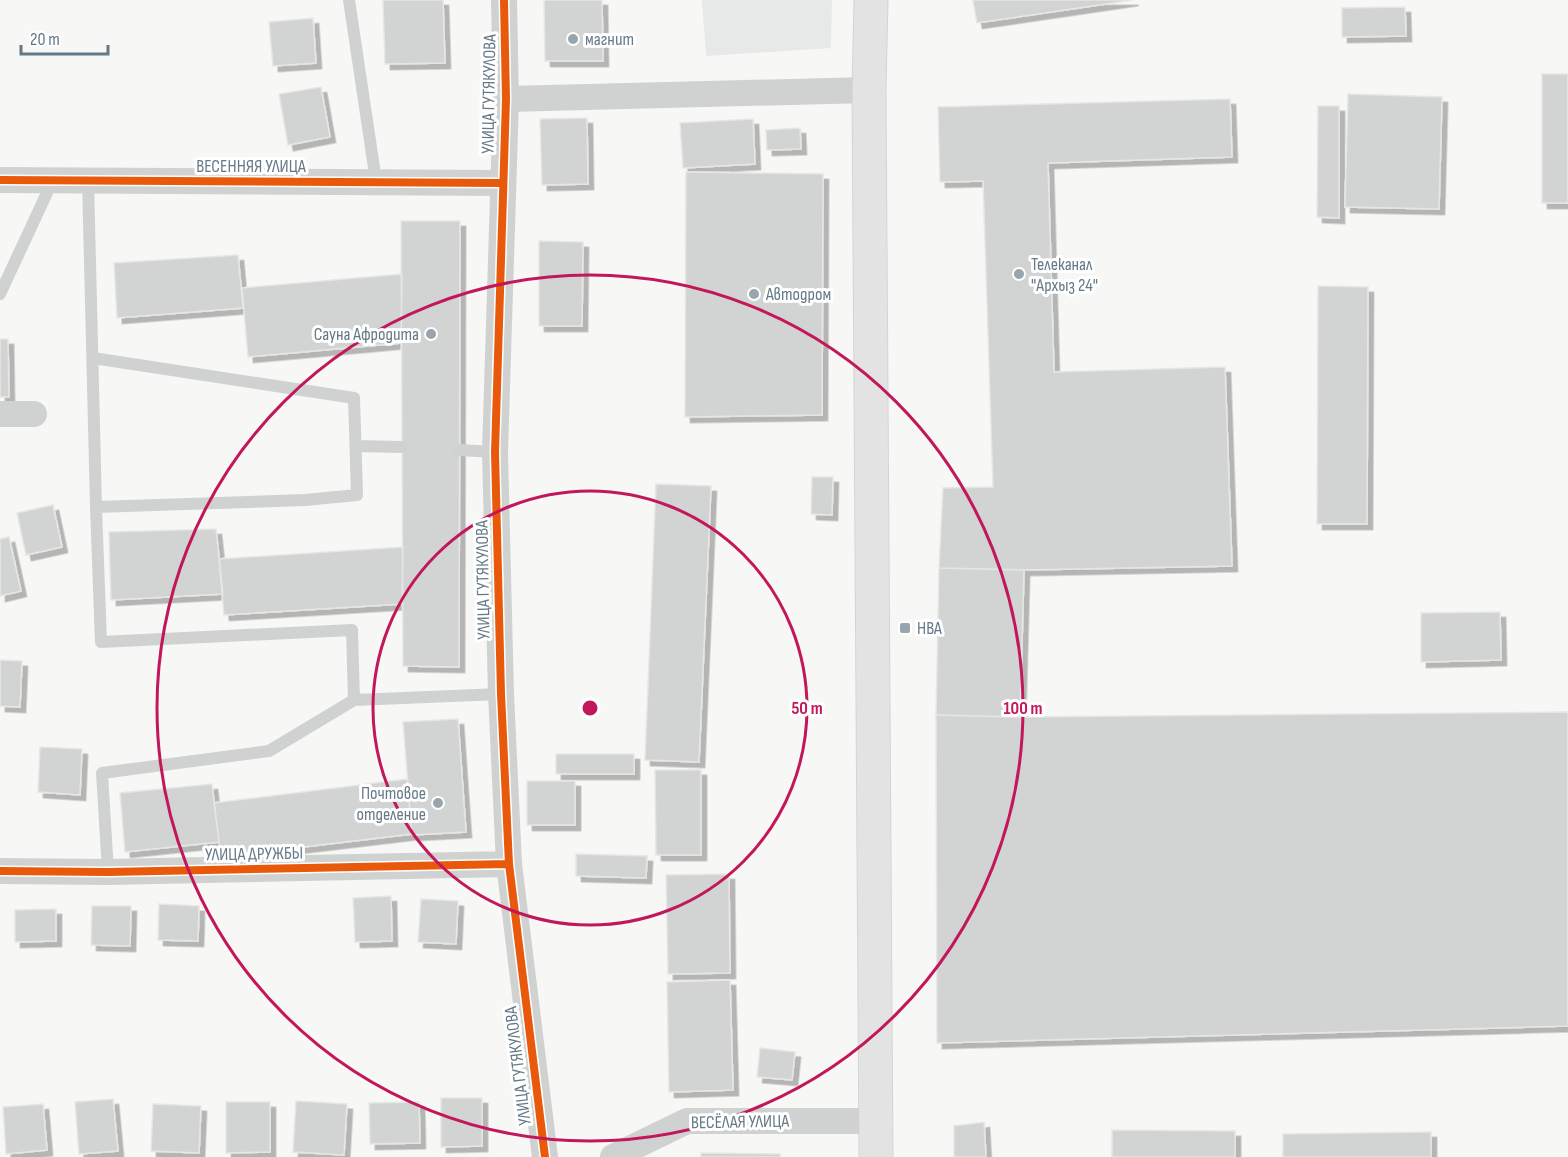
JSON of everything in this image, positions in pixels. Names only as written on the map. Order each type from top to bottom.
[{"type":"main road","points":[[871,0],[869,90],[876,1157]]},
{"type":"street","name":"УЛИЦА ГУТЯКУЛОВА","points":[[504,0],[506,99],[495,452],[501,694],[509,864],[545,1157]]},
{"type":"street","points":[[506,99],[869,90]]},
{"type":"street","name":"ВЕСЕННЯЯ УЛИЦА","points":[[0,180],[502,183]]},
{"type":"street","points":[[0,414],[34,414]]},
{"type":"street","name":"УЛИЦА ДРУЖБЫ","points":[[0,871],[108,872],[509,864]]},
{"type":"street","name":"ВЕСЁЛАЯ УЛИЦА","points":[[613,1157],[687,1120],[876,1121]]},
{"type":"lane","points":[[349,0],[376,181]]},
{"type":"lane","points":[[0,294],[53,180]]},
{"type":"lane","points":[[88,181],[101,642],[352,630],[354,699]]},
{"type":"lane","points":[[93,358],[354,398],[357,495],[305,500],[96,507]]},
{"type":"lane","points":[[356,446],[402,447]]},
{"type":"lane","points":[[459,450],[495,452]]},
{"type":"lane","points":[[108,872],[102,773],[269,751],[354,699],[501,694]]},
{"type":"shaded area","points":[[702,0],[832,0],[831,48],[706,56]]},
{"type":"building","points":[[383,0],[443,0],[445,63],[385,64]]},
{"type":"building","name":"магнит","points":[[544,0],[602,0],[603,61],[545,61]]},
{"type":"building","points":[[973,0],[1133,0],[977,23]]},
{"type":"building","points":[[1405,7],[1406,36],[1342,37],[1342,8]]},
{"type":"building","points":[[313,18],[316,63],[273,66],[269,22]]},
{"type":"building","points":[[1542,74],[1568,74],[1568,203],[1542,203]]},
{"type":"building","points":[[321,87],[330,137],[288,145],[279,94]]},
{"type":"building","points":[[1348,94],[1442,97],[1439,209],[1345,207]]},
{"type":"building","name":"Телеканал \"Архыз 24\"","points":[[1230,99],[1232,157],[1048,163],[1054,372],[1225,367],[1232,566],[1024,570],[939,568],[943,488],[993,487],[983,181],[940,182],[938,107]]},
{"type":"building","points":[[1318,106],[1339,106],[1339,218],[1317,217]]},
{"type":"building","points":[[587,118],[588,184],[542,185],[540,119]]},
{"type":"building","points":[[753,119],[755,164],[683,168],[680,123]]},
{"type":"building","points":[[800,128],[801,149],[767,150],[766,130]]},
{"type":"building","name":"Автодром","points":[[686,172],[823,174],[822,415],[685,417]]},
{"type":"building","name":"Сауна Афродита","points":[[401,221],[460,221],[459,667],[403,666]]},
{"type":"building","points":[[539,241],[583,242],[582,326],[539,326]]},
{"type":"building","points":[[238,255],[243,308],[117,318],[114,263]]},
{"type":"building","points":[[402,274],[401,343],[248,357],[242,288]]},
{"type":"building","points":[[1318,286],[1368,287],[1367,524],[1317,524]]},
{"type":"building","points":[[0,339],[8,339],[9,397],[0,397]]},
{"type":"building","points":[[812,477],[833,477],[832,515],[811,514]]},
{"type":"building","points":[[656,484],[711,486],[699,762],[645,760]]},
{"type":"building","points":[[53,505],[62,547],[26,555],[17,513]]},
{"type":"building","points":[[216,529],[223,594],[111,600],[109,532]]},
{"type":"building","points":[[9,537],[21,591],[0,596],[0,539]]},
{"type":"building","points":[[403,547],[402,604],[224,615],[219,559]]},
{"type":"building","points":[[939,568],[1024,570],[1020,717],[936,715]]},
{"type":"building","points":[[1500,612],[1501,660],[1421,662],[1421,613]]},
{"type":"building","points":[[0,660],[22,661],[20,707],[0,706]]},
{"type":"building","points":[[1568,712],[1568,1026],[937,1043],[936,715],[1020,717]]},
{"type":"building","points":[[458,719],[466,832],[412,835],[403,722]]},
{"type":"building","points":[[40,747],[82,749],[80,795],[38,792]]},
{"type":"building","points":[[556,754],[634,754],[634,774],[556,774]]},
{"type":"building","points":[[655,770],[701,770],[701,855],[656,855]]},
{"type":"building","points":[[407,779],[412,834],[221,857],[214,803]]},
{"type":"building","points":[[527,781],[575,781],[575,825],[527,825]]},
{"type":"building","points":[[212,784],[219,842],[125,852],[120,793]]},
{"type":"building","points":[[576,854],[647,856],[646,878],[576,876]]},
{"type":"building","points":[[729,874],[730,973],[668,974],[666,875]]},
{"type":"building","points":[[391,896],[392,941],[355,942],[353,898]]},
{"type":"building","points":[[421,899],[458,901],[456,944],[418,942]]},
{"type":"building","points":[[159,904],[199,906],[198,941],[158,940]]},
{"type":"building","points":[[92,906],[131,906],[130,946],[91,945]]},
{"type":"building","points":[[56,909],[56,941],[15,942],[15,910]]},
{"type":"building","points":[[730,980],[733,1090],[669,1092],[667,982]]},
{"type":"building","points":[[760,1048],[795,1052],[792,1080],[757,1077]]},
{"type":"building","points":[[441,1098],[482,1098],[482,1146],[441,1147]]},
{"type":"building","points":[[113,1099],[118,1151],[79,1154],[75,1102]]},
{"type":"building","points":[[296,1101],[347,1104],[344,1155],[293,1152]]},
{"type":"building","points":[[226,1102],[270,1102],[270,1152],[226,1153]]},
{"type":"building","points":[[419,1102],[420,1143],[370,1144],[369,1103]]},
{"type":"building","points":[[43,1104],[47,1150],[6,1154],[3,1107]]},
{"type":"building","points":[[153,1104],[201,1106],[199,1153],[151,1151]]},
{"type":"building","points":[[984,1122],[986,1157],[954,1157],[954,1126]]},
{"type":"building","points":[[1112,1130],[1235,1131],[1235,1157],[1112,1157]]},
{"type":"building","points":[[1431,1132],[1431,1157],[1283,1157],[1283,1134]]},
{"type":"building","points":[[701,1153],[780,1154],[780,1157],[701,1157]]},
{"type":"cycle path","points":[[504,0],[506,99],[495,452],[501,694],[509,864],[545,1157]]},
{"type":"cycle path","points":[[0,180],[502,183]]},
{"type":"cycle path","points":[[0,871],[108,872],[509,864]]},
{"type":"place","name":"магнит","points":[[573,39]]},
{"type":"place","name":"Телеканал \"Архыз 24\"","points":[[1019,274]]},
{"type":"place","name":"Автодром","points":[[754,294]]},
{"type":"place","name":"Сауна Афродита","points":[[431,334]]},
{"type":"place","name":"НВА","points":[[905,628]]},
{"type":"place","name":"Почтовое отделение","points":[[438,803]]}]
